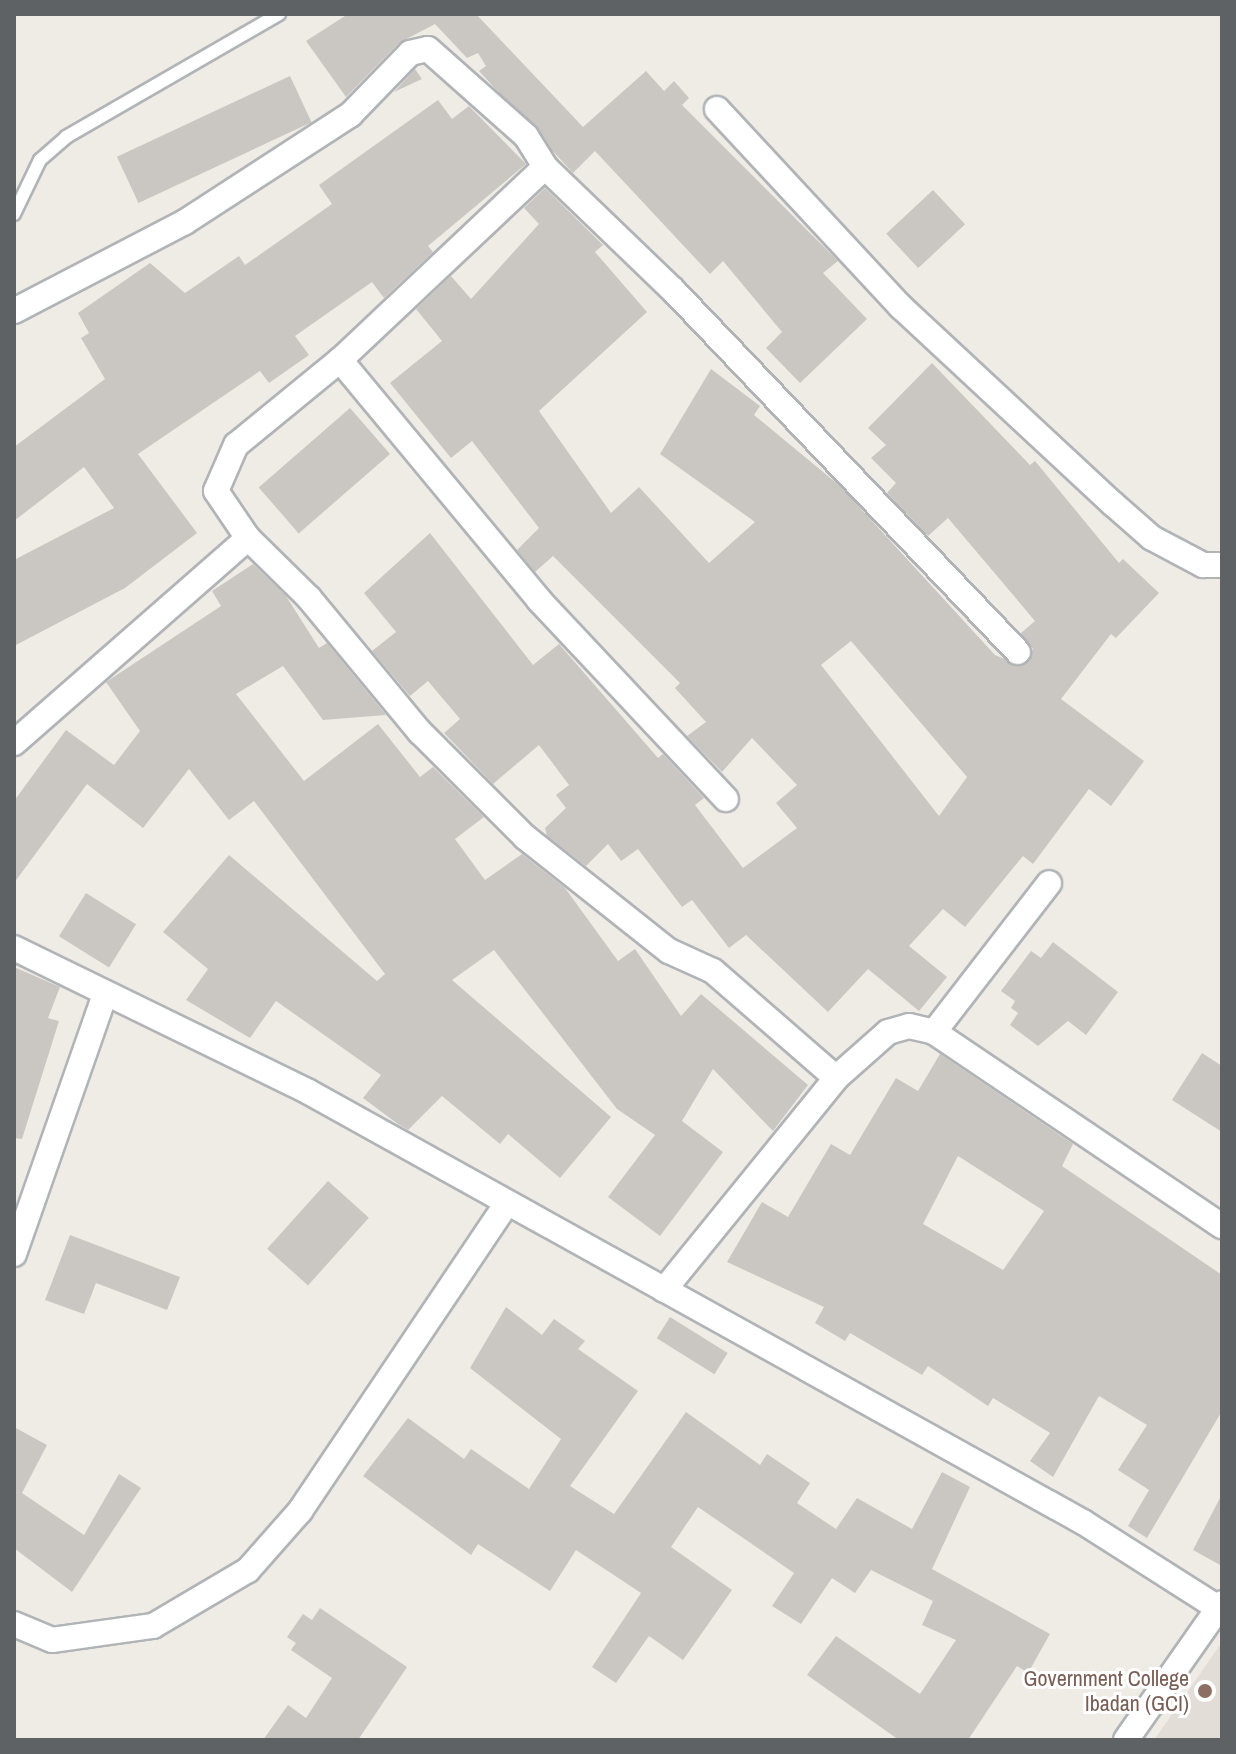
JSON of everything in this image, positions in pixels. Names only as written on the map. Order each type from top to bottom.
[{"type":"street","points":[[14,311],[249,181],[350,115],[410,53],[428,49],[526,136],[545,167],[673,290],[1018,652]]},
{"type":"street","points":[[717,109],[901,307],[1112,503],[1152,538],[1203,565],[1222,565]]},
{"type":"street","points":[[545,167],[340,360],[236,445],[219,475],[220,500],[248,538],[309,598],[420,732],[525,837],[669,951],[713,971],[836,1078]]},
{"type":"street","points":[[340,360],[539,600],[669,729],[726,799]]},
{"type":"street","points":[[14,743],[248,538]]},
{"type":"street","points":[[934,1032],[1049,883]]},
{"type":"street","points":[[14,948],[307,1091],[1083,1522],[1220,1605],[1126,1740]]},
{"type":"street","points":[[14,1254],[105,994]]},
{"type":"street","points":[[664,1290],[836,1078],[888,1032],[934,1032],[1222,1226]]},
{"type":"street","points":[[14,1624],[52,1640],[153,1626],[248,1570],[300,1511],[507,1203]]},
{"type":"lane","points":[[14,214],[40,160],[66,137],[279,14]]},
{"type":"shaded area","name":"Government College Ibadan (GCI)","points":[[1222,1642],[1222,1740],[1154,1740]]},
{"type":"building","points":[[348,14],[476,14],[583,127],[646,71],[664,91],[674,81],[689,98],[682,105],[838,261],[823,273],[867,319],[800,383],[766,348],[782,332],[723,261],[710,274],[595,151],[573,173],[479,71],[486,66],[478,53],[467,58],[435,24],[399,43],[346,97],[306,41]]},
{"type":"building","points":[[415,69],[422,79],[394,92]]},
{"type":"building","points":[[290,76],[312,122],[138,203],[117,157]]},
{"type":"building","points":[[438,100],[452,119],[469,106],[526,164],[428,246],[433,252],[384,298],[372,282],[295,336],[309,355],[269,383],[260,371],[138,454],[197,533],[125,588],[14,646],[14,560],[114,508],[84,467],[14,521],[14,447],[105,379],[81,338],[89,333],[78,313],[150,263],[185,293],[239,256],[245,265],[332,204],[319,185]]},
{"type":"building","points":[[545,188],[603,245],[595,252],[647,312],[539,411],[611,513],[639,487],[709,563],[755,522],[660,454],[711,369],[760,406],[754,415],[840,486],[995,655],[1022,666],[1033,649],[1021,633],[1035,621],[948,518],[928,536],[887,493],[896,483],[871,458],[886,445],[868,428],[932,363],[1030,465],[1035,461],[1119,563],[1123,559],[1159,593],[1116,638],[1111,634],[1061,699],[1144,761],[1111,806],[1089,789],[1033,864],[1023,856],[965,927],[943,909],[909,946],[947,977],[919,1011],[868,969],[828,1012],[746,935],[729,948],[692,900],[682,907],[638,849],[621,861],[608,844],[586,866],[547,836],[545,828],[566,808],[556,795],[569,785],[539,745],[493,784],[444,733],[460,719],[428,681],[410,696],[372,651],[396,632],[364,593],[430,533],[533,665],[559,644],[658,758],[663,754],[704,798],[695,805],[743,868],[797,828],[776,803],[797,785],[752,738],[722,772],[687,736],[706,722],[675,688],[680,683],[553,556],[535,572],[517,550],[539,528],[472,441],[451,458],[390,383],[442,341],[416,309],[451,276],[471,299],[539,224],[524,208]],"holes":[[[851,641],[967,777],[939,816],[821,665]]]},
{"type":"building","points":[[933,190],[965,224],[918,268],[886,234]]},
{"type":"building","points":[[350,408],[390,454],[299,533],[259,487]]},
{"type":"building","points":[[253,564],[286,596],[319,648],[327,643],[386,715],[323,720],[283,666],[236,694],[304,781],[378,724],[420,777],[433,767],[484,817],[455,839],[485,880],[522,854],[565,888],[618,961],[635,949],[681,1016],[701,994],[808,1085],[773,1131],[713,1069],[682,1121],[723,1152],[660,1236],[608,1197],[655,1135],[617,1109],[494,950],[452,980],[611,1117],[560,1178],[508,1134],[500,1144],[442,1096],[408,1130],[398,1124],[363,1098],[381,1075],[276,1001],[250,1038],[186,1000],[208,969],[163,932],[229,855],[377,981],[385,974],[254,801],[229,820],[189,769],[143,828],[87,784],[14,883],[14,801],[66,730],[114,765],[140,731],[106,682],[221,606],[212,591]]},
{"type":"building","points":[[86,893],[136,924],[109,968],[59,936]]},
{"type":"building","points":[[1053,942],[1118,992],[1086,1035],[1068,1021],[1038,1046],[1010,1025],[1018,1013],[1011,1008],[1015,1001],[1001,991],[1031,951],[1041,958]]},
{"type":"building","points":[[14,967],[60,987],[48,1018],[59,1021],[22,1139],[14,1138]]},
{"type":"building","points":[[1202,1053],[1222,1066],[1222,1132],[1172,1100]]},
{"type":"building","points":[[940,1054],[1073,1144],[1062,1166],[1222,1275],[1222,1411],[1147,1538],[1128,1526],[1149,1490],[1118,1470],[1147,1425],[1099,1396],[1053,1477],[1030,1461],[1050,1433],[993,1398],[988,1406],[928,1366],[922,1375],[850,1333],[845,1341],[815,1323],[824,1307],[727,1262],[762,1202],[788,1217],[831,1144],[850,1155],[896,1078],[918,1091]],"holes":[[[958,1156],[1044,1211],[1003,1270],[923,1224]]]},
{"type":"building","points":[[328,1181],[369,1218],[308,1285],[267,1249]]},
{"type":"building","points":[[70,1235],[180,1277],[167,1310],[96,1283],[84,1314],[45,1300]]},
{"type":"building","points":[[506,1307],[542,1335],[554,1319],[585,1341],[578,1349],[638,1391],[570,1486],[614,1514],[686,1412],[760,1465],[767,1454],[810,1483],[797,1503],[836,1529],[857,1498],[912,1529],[942,1472],[970,1487],[932,1569],[1050,1634],[1028,1673],[1017,1666],[968,1740],[899,1740],[807,1675],[836,1636],[920,1694],[956,1640],[922,1625],[933,1601],[871,1570],[855,1593],[832,1578],[801,1624],[772,1606],[794,1573],[698,1507],[671,1547],[732,1590],[683,1660],[649,1636],[616,1683],[592,1667],[641,1593],[576,1550],[550,1591],[478,1544],[471,1555],[363,1476],[408,1418],[464,1459],[471,1449],[529,1489],[561,1439],[470,1368]]},
{"type":"building","points":[[670,1317],[728,1353],[714,1374],[657,1338]]},
{"type":"building","points":[[14,1427],[47,1445],[22,1493],[84,1535],[119,1474],[141,1488],[72,1592],[14,1548]]},
{"type":"building","points":[[1222,1494],[1222,1566],[1193,1550]]},
{"type":"building","points":[[320,1608],[407,1667],[358,1740],[263,1740],[288,1705],[306,1718],[332,1678],[291,1650],[296,1643],[287,1637],[303,1614],[312,1620]]},
{"type":"place","name":"Government College Ibadan (GCI)","points":[[1205,1691]]}]
